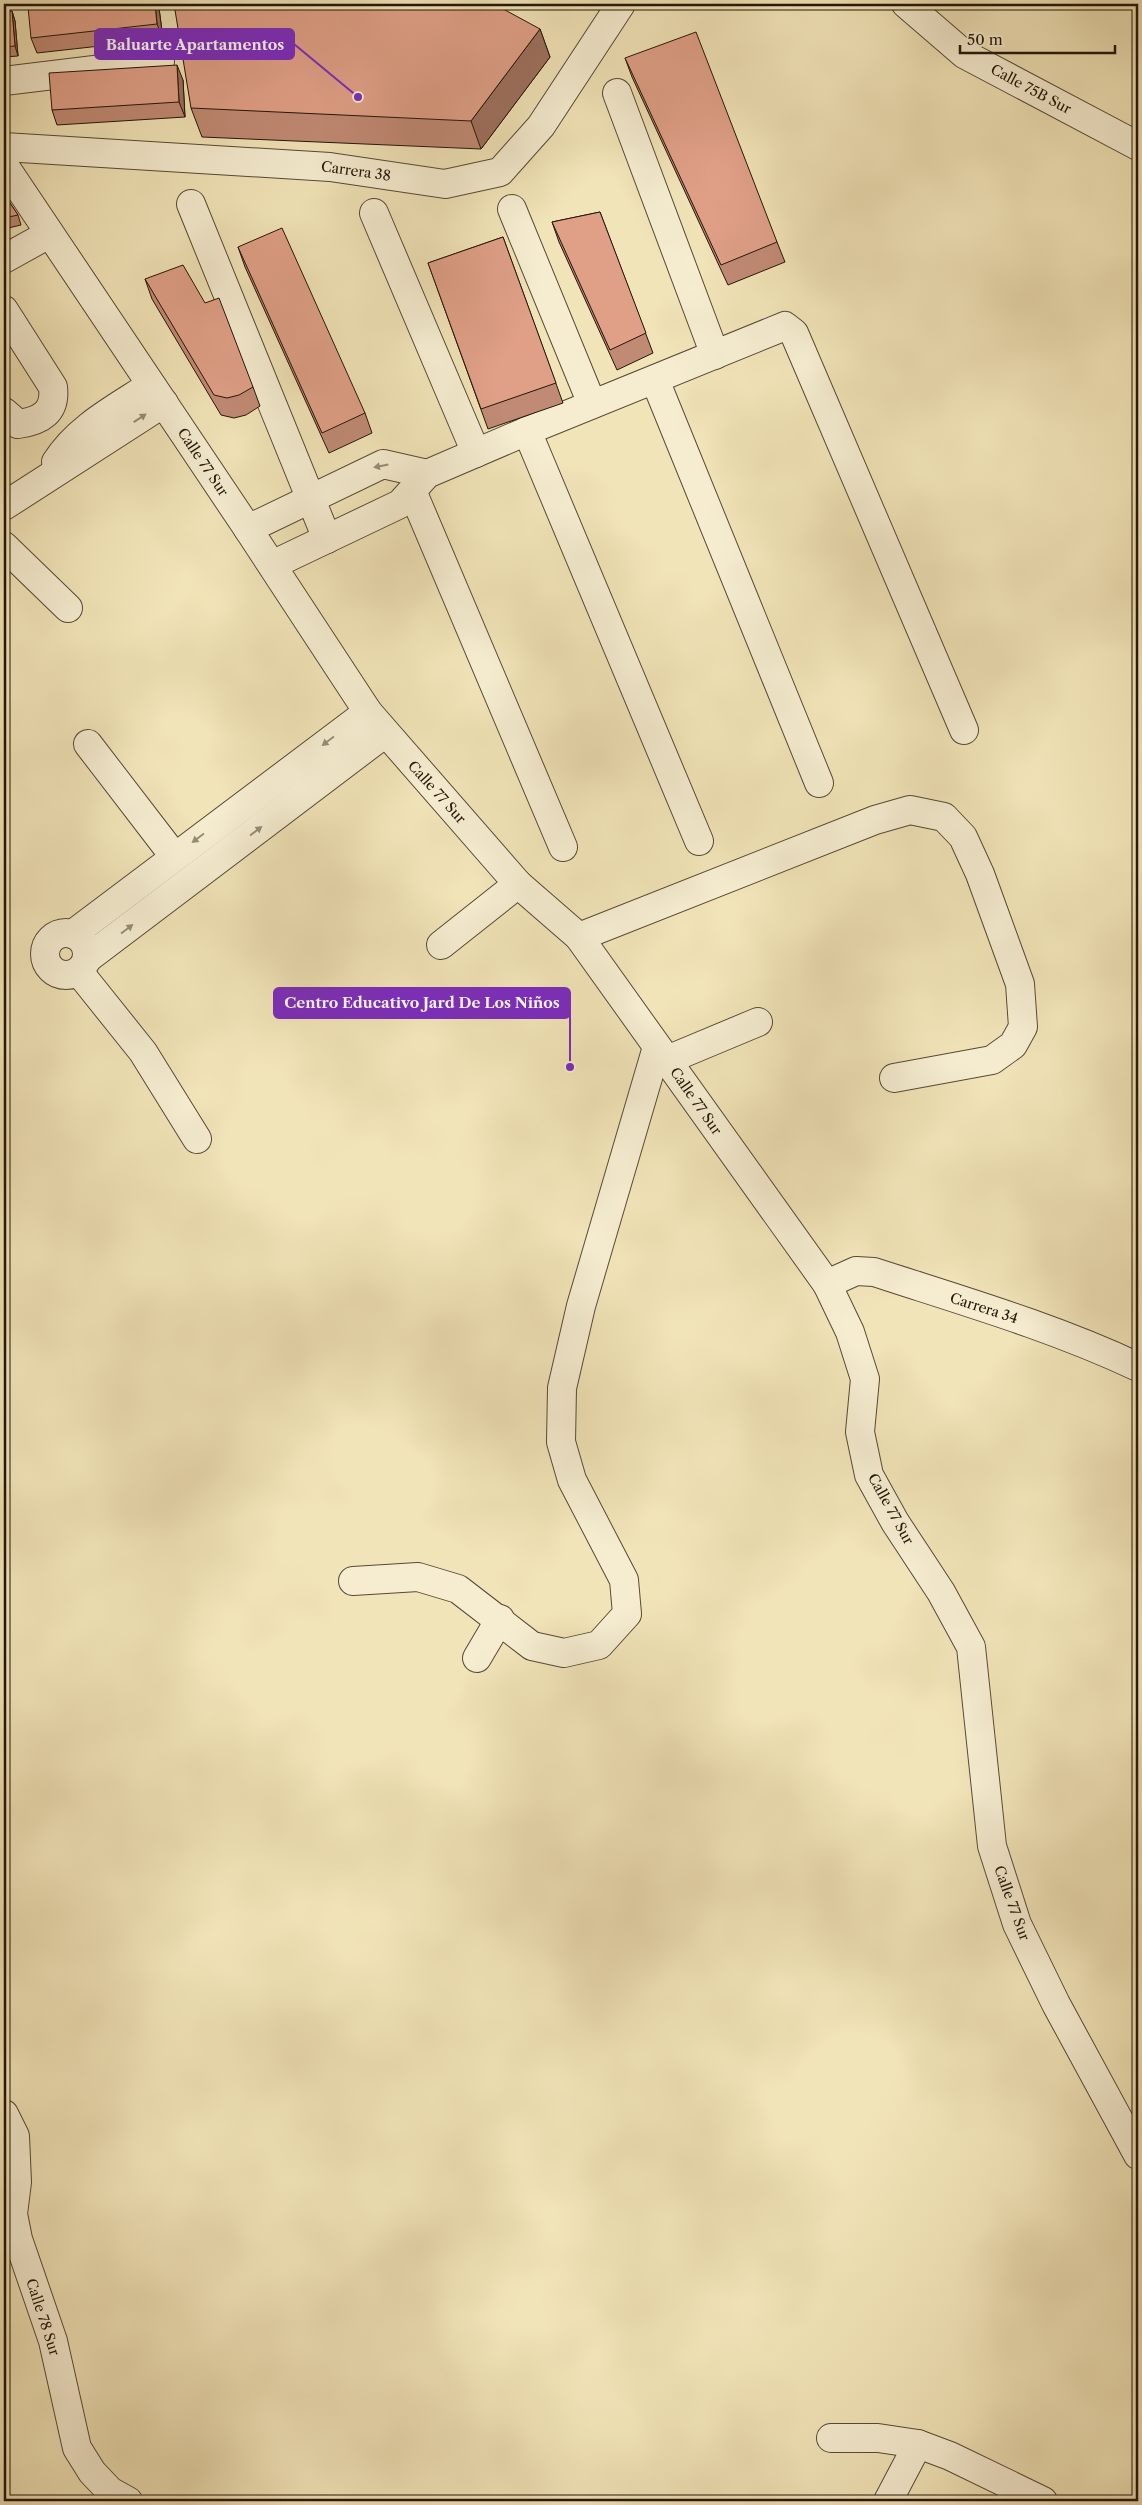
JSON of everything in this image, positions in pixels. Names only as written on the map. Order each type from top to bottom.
[{"type":"street","name":"Carrera 38","points":[[4,148],[330,167],[445,184],[500,172],[541,126],[620,4]]},
{"type":"street","name":"Calle 75B Sur","points":[[906,4],[964,54],[1138,146]]},
{"type":"street","points":[[4,81],[160,62]]},
{"type":"street","points":[[617,93],[715,355]]},
{"type":"street","name":"Calle 77 Sur","points":[[4,165],[384,734],[518,884],[578,937],[827,1284],[850,1332],[865,1380],[860,1432],[870,1475],[895,1522],[941,1592],[971,1647],[992,1846],[1017,1924],[1056,2004],[1138,2155]]},
{"type":"street","points":[[191,204],[327,539]]},
{"type":"street","points":[[512,209],[592,404]]},
{"type":"street","points":[[374,212],[476,453]]},
{"type":"street","points":[[4,259],[50,234]]},
{"type":"street","points":[[4,310],[53,387],[55,400],[48,412],[33,422],[18,424],[4,412]]},
{"type":"street","points":[[272,565],[400,504],[420,483],[476,453],[785,326],[794,332],[964,730]]},
{"type":"street","points":[[655,380],[819,783]]},
{"type":"street","points":[[4,506],[46,478],[70,442],[87,428],[158,394]]},
{"type":"street","points":[[527,431],[699,841]]},
{"type":"street","points":[[248,529],[383,464],[420,483],[563,847]]},
{"type":"street","points":[[4,546],[68,608]]},
{"type":"street","points":[[73,934],[174,856],[368,712]]},
{"type":"street","points":[[197,1139],[143,1052],[83,965],[87,948],[82,939],[73,934],[62,933],[52,937],[46,946],[44,957],[48,967],[57,974],[68,976],[83,965],[384,734]]},
{"type":"street","points":[[88,744],[174,856]]},
{"type":"street","points":[[578,937],[876,820],[910,810],[944,817],[963,837],[980,874],[1020,984],[1022,1027],[1013,1046],[992,1060],[894,1078]]},
{"type":"street","points":[[441,945],[518,884]]},
{"type":"street","points":[[353,1581],[418,1577],[458,1589],[500,1619],[532,1646],[564,1653],[599,1645],[627,1614],[624,1580],[572,1480],[561,1442],[562,1388],[580,1306],[662,1054],[758,1022]]},
{"type":"street","name":"Carrera 34","points":[[827,1284],[856,1271],[874,1272],[1051,1330],[1094,1346],[1138,1367]]},
{"type":"street","points":[[477,1658],[500,1619]]},
{"type":"street","name":"Calle 78 Sur","points":[[4,2114],[15,2136],[17,2182],[13,2214],[18,2239],[53,2342],[77,2448],[92,2472],[110,2491],[128,2501]]},
{"type":"street","points":[[831,2438],[878,2438],[918,2444],[950,2456],[1044,2501]]},
{"type":"street","points":[[888,2501],[918,2444]]},
{"type":"building","points":[[55,4],[155,4],[157,24],[31,38],[28,7]]},
{"type":"building","points":[[174,4],[494,4],[540,29],[471,121],[191,108]]},
{"type":"building","points":[[12,11],[15,46],[4,47],[4,12]]},
{"type":"building","points":[[696,32],[777,242],[721,265],[625,58]]},
{"type":"building","points":[[177,65],[179,102],[52,110],[49,73]]},
{"type":"building","points":[[4,194],[18,215],[4,218]]},
{"type":"building","points":[[600,212],[646,333],[610,350],[552,222]]},
{"type":"building","points":[[282,228],[365,413],[322,433],[238,247]]},
{"type":"building","points":[[503,237],[556,383],[481,409],[428,263]]},
{"type":"building","points":[[183,265],[205,303],[219,298],[253,387],[239,395],[227,398],[214,395],[145,279]]},
{"type":"place","name":"Baluarte Apartamentos","points":[[358,97]]},
{"type":"place","name":"Centro Educativo Jard De Los Niños","points":[[570,1067]]}]
